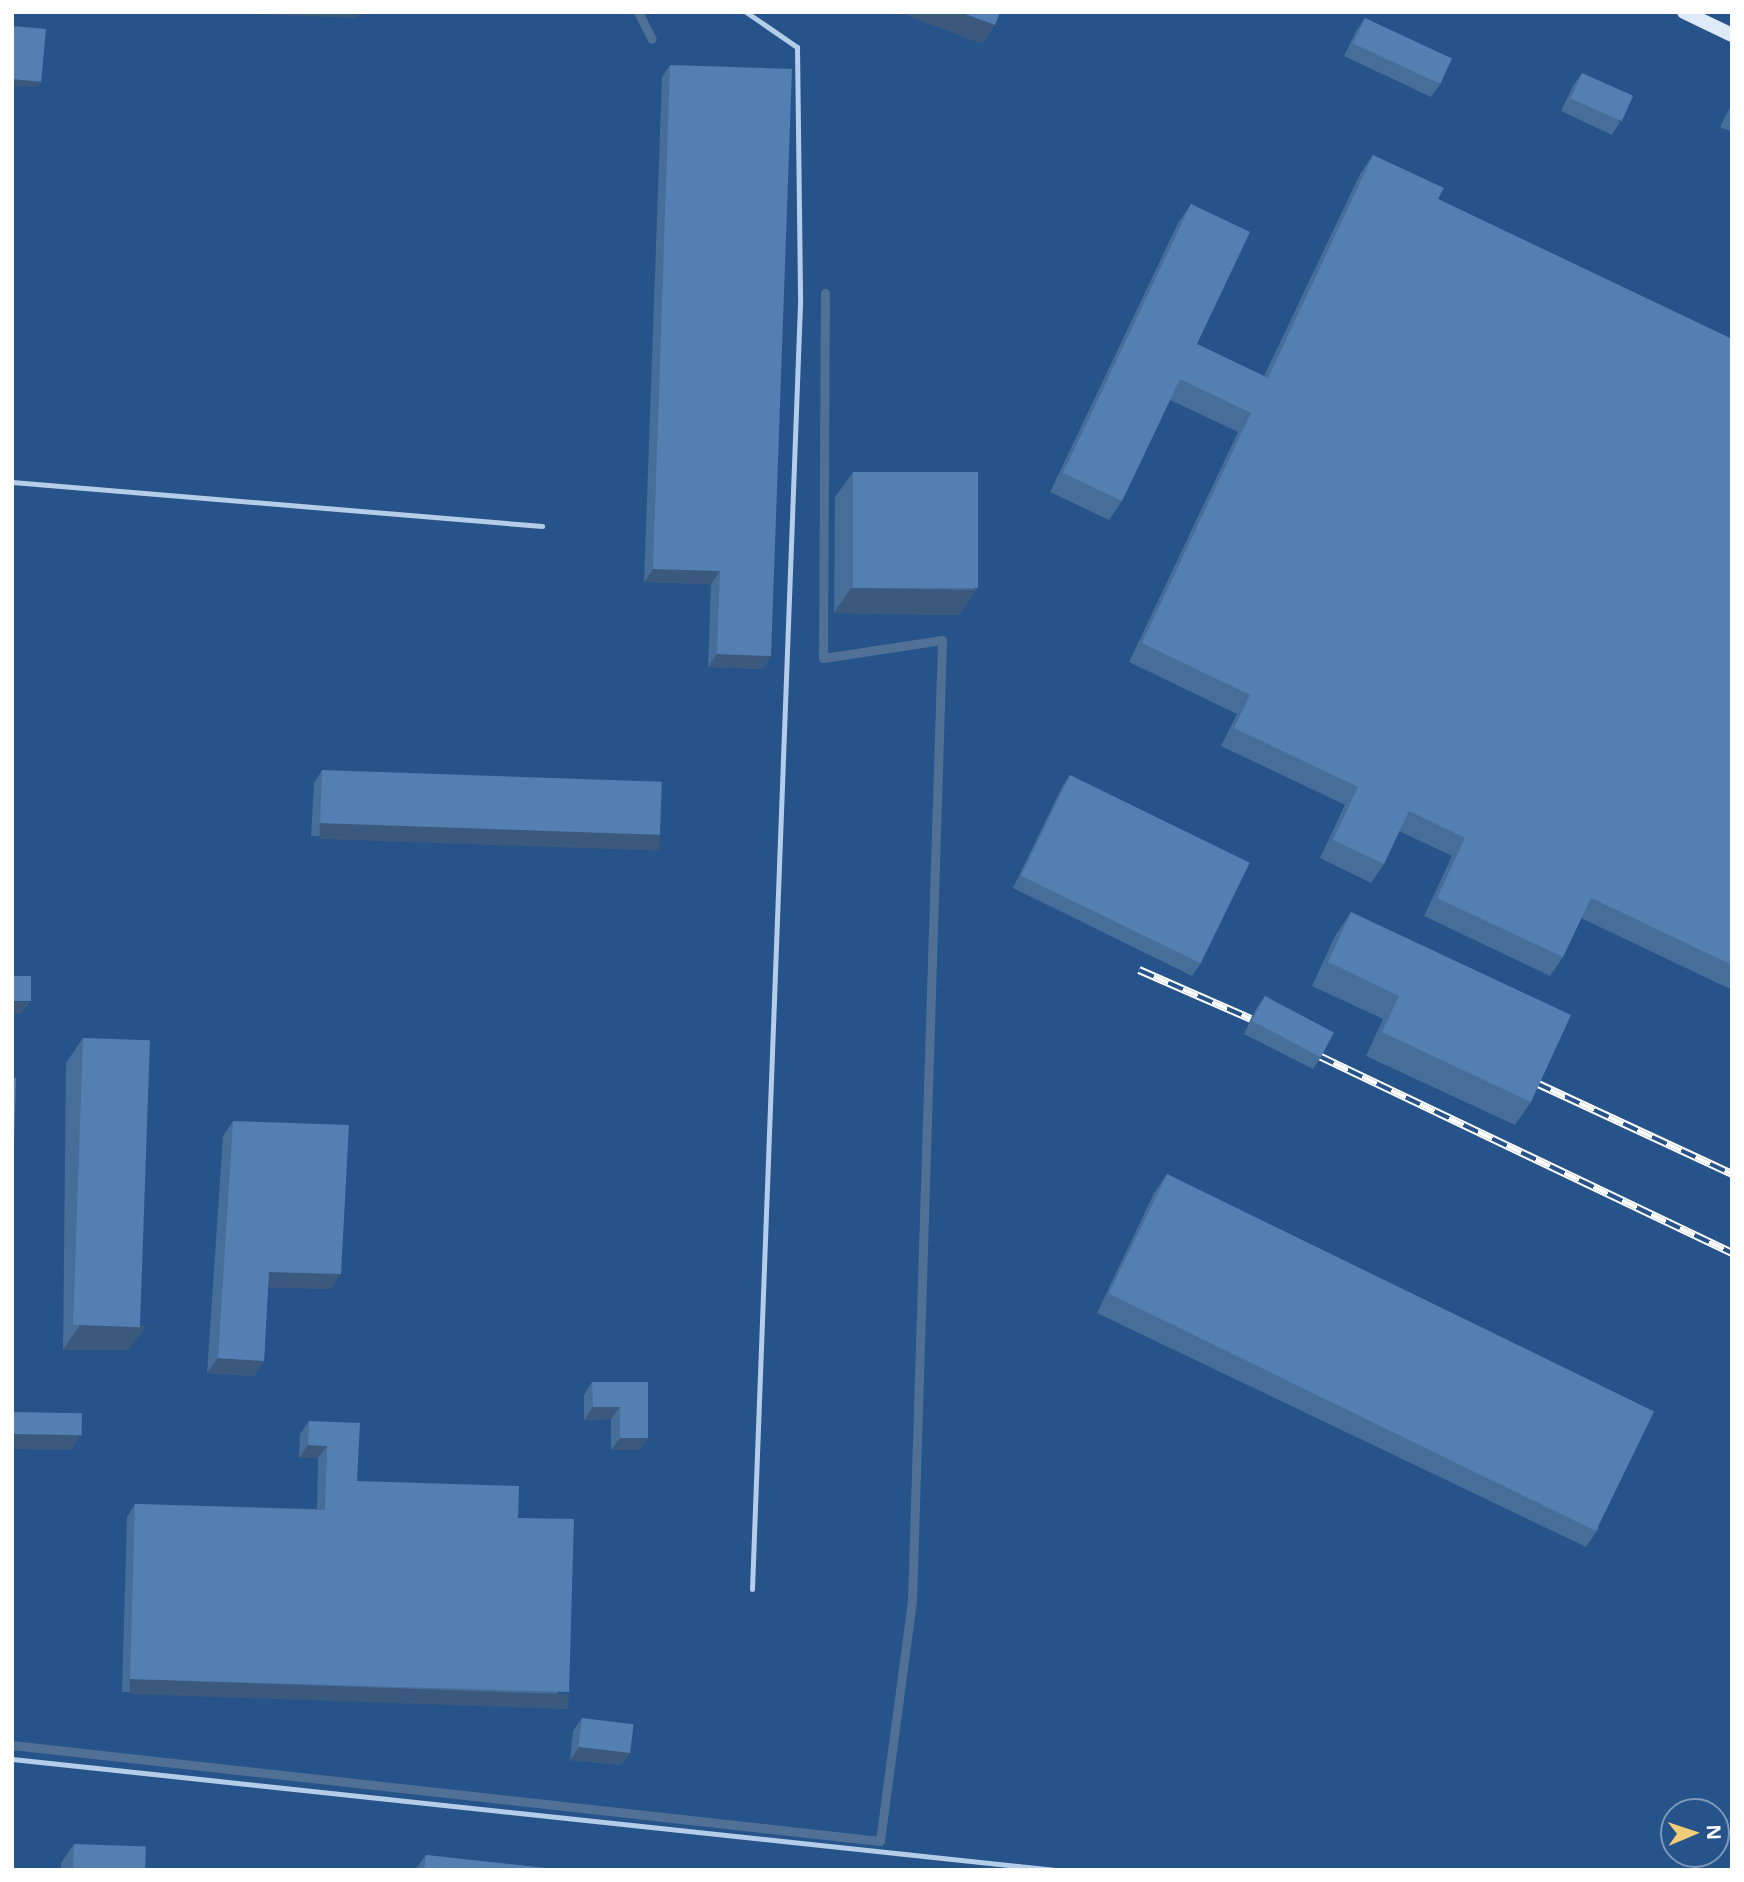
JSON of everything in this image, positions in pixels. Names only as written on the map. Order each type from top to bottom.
[{"type":"street","points":[[1684,12],[1732,35]]},
{"type":"lane","points":[[746,12],[797,47],[800,304],[752,1589]]},
{"type":"lane","points":[[12,482],[542,526]]},
{"type":"lane","points":[[12,1759],[1055,1870]]},
{"type":"building","points":[[960,12],[1000,12],[995,25]]},
{"type":"building","points":[[1365,18],[1452,59],[1440,84],[1353,43]]},
{"type":"building","points":[[12,26],[46,29],[41,82],[12,79]]},
{"type":"building","points":[[670,65],[792,69],[771,656],[717,654],[720,571],[653,569]]},
{"type":"building","points":[[1582,73],[1633,96],[1622,121],[1571,99]]},
{"type":"building","points":[[1373,155],[1444,188],[1438,199],[1732,339],[1732,965],[1591,898],[1563,957],[1437,898],[1465,838],[1409,811],[1384,864],[1333,840],[1358,787],[1234,728],[1250,695],[1142,643],[1251,413],[1180,379],[1122,501],[1063,473],[1191,204],[1250,232],[1197,344],[1268,378]]},
{"type":"building","points":[[853,472],[978,472],[978,588],[853,588]]},
{"type":"building","points":[[322,770],[662,782],[660,835],[320,823]]},
{"type":"building","points":[[1070,775],[1250,863],[1201,963],[1021,876]]},
{"type":"building","points":[[1351,912],[1571,1015],[1531,1102],[1382,1032],[1399,996],[1328,962]]},
{"type":"building","points":[[12,976],[31,976],[31,1001],[12,1001]]},
{"type":"building","points":[[1265,996],[1334,1033],[1321,1057],[1252,1021]]},
{"type":"building","points":[[83,1038],[150,1040],[140,1327],[73,1325]]},
{"type":"building","points":[[12,1078],[16,1078],[12,1216]]},
{"type":"building","points":[[233,1121],[349,1125],[341,1274],[269,1272],[264,1361],[218,1358]]},
{"type":"building","points":[[1167,1174],[1654,1412],[1596,1531],[1109,1294]]},
{"type":"building","points":[[592,1382],[648,1382],[648,1438],[620,1438],[620,1407],[593,1407]]},
{"type":"building","points":[[12,1412],[82,1413],[82,1435],[12,1434]]},
{"type":"building","points":[[309,1421],[360,1423],[357,1481],[519,1486],[518,1518],[574,1519],[569,1692],[130,1679],[135,1504],[325,1510],[327,1446],[308,1445]]},
{"type":"building","points":[[582,1718],[634,1724],[630,1753],[578,1747]]},
{"type":"building","points":[[74,1844],[146,1847],[145,1870],[73,1870]]},
{"type":"building","points":[[426,1855],[564,1870],[424,1870]]},
{"type":"waterway","points":[[638,12],[652,39]]},
{"type":"waterway","points":[[12,1745],[880,1841],[912,1601],[942,640],[823,658],[825,293]]},
{"type":"railway","points":[[1139,970],[1251,1019]]},
{"type":"railway","points":[[1319,1056],[1732,1253]]},
{"type":"railway","points":[[1536,1083],[1732,1174]]}]
